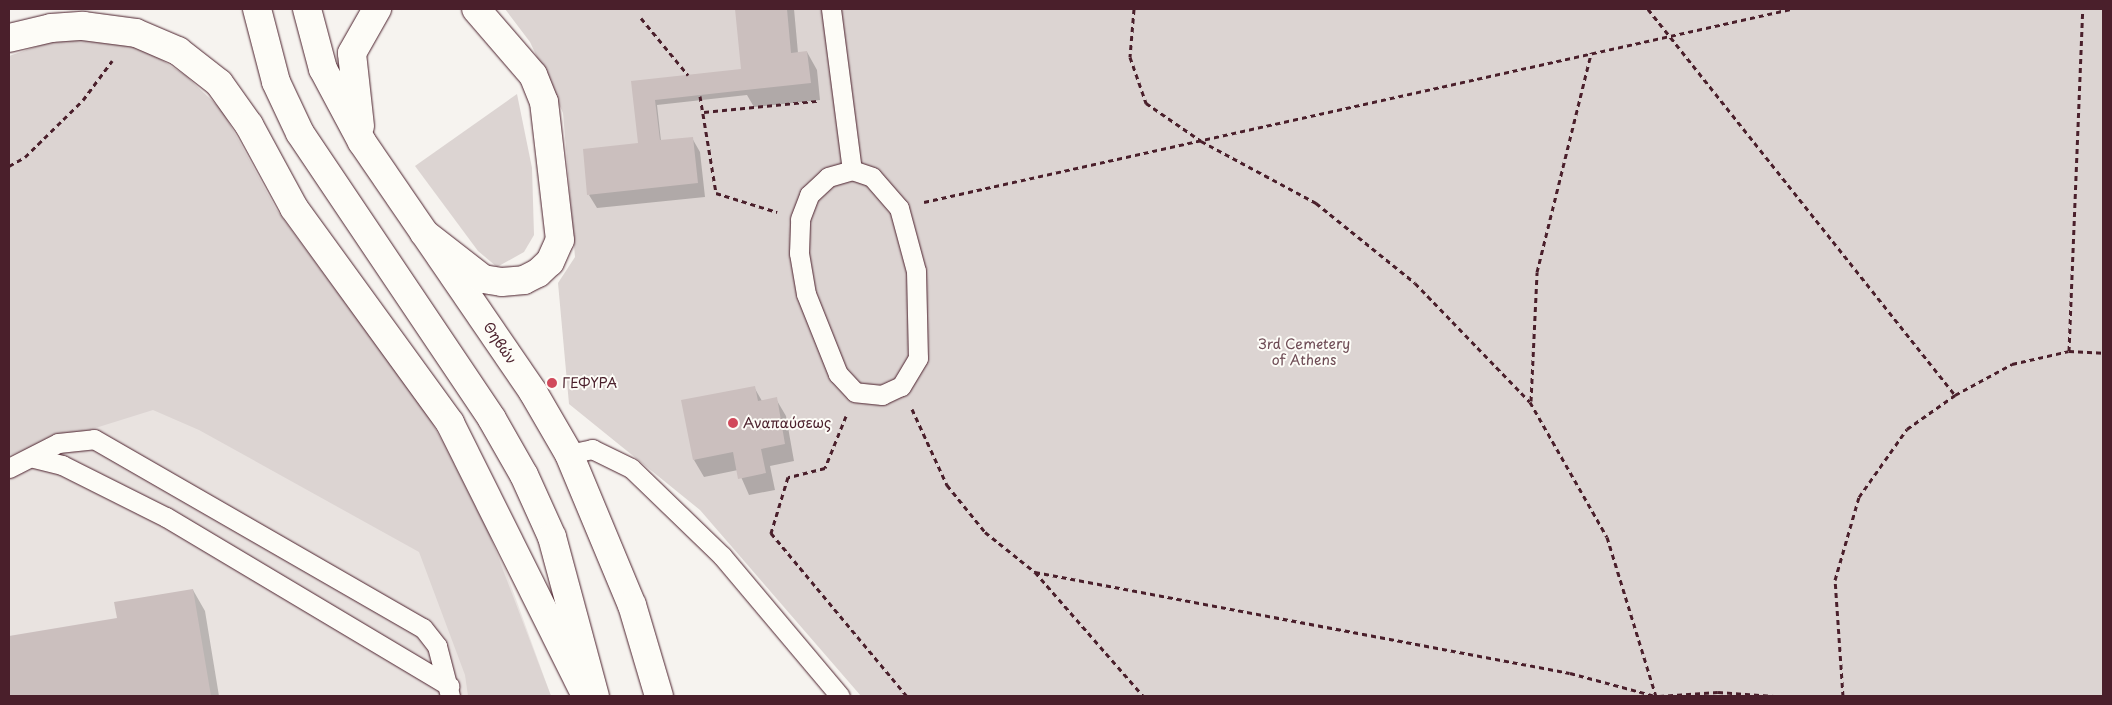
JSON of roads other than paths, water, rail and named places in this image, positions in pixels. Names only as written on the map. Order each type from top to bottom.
[{"type":"main road","points":[[257,9],[276,82],[300,133],[492,419],[524,475],[552,537],[595,696]]},
{"type":"main road","name":"Θηβών","points":[[307,9],[323,68],[362,142],[533,392],[569,454],[632,605],[658,696]]},
{"type":"main road","points":[[362,142],[352,53],[377,9]]},
{"type":"main road","points":[[424,233],[483,279],[502,282],[524,280],[538,273],[550,262],[560,240],[544,102],[527,67],[476,9]]},
{"type":"main road","points":[[9,38],[67,27],[136,33],[178,51],[219,83],[249,125],[294,208],[450,423],[586,696]]},
{"type":"lane","points":[[831,9],[852,170]]},
{"type":"lane","points":[[852,170],[872,177],[899,208],[916,271],[920,324],[918,358],[901,386],[882,395],[855,392],[832,364],[806,294],[800,220],[809,196],[819,185],[852,170]]},
{"type":"lane","points":[[9,468],[34,458],[58,443],[94,439],[423,628],[437,646],[449,691]]},
{"type":"lane","points":[[569,454],[600,451],[631,468],[722,556],[840,696]]},
{"type":"lane","points":[[34,458],[62,465],[166,517],[449,691]]},
{"type":"place","name":"ΓΕΦΥΡΑ","points":[[552,383]]},
{"type":"place","name":"Αναπαύσεως","points":[[733,423]]},
{"type":"park label","name":"3rd Cemetery of Athens","points":[[1304,352]]}]
